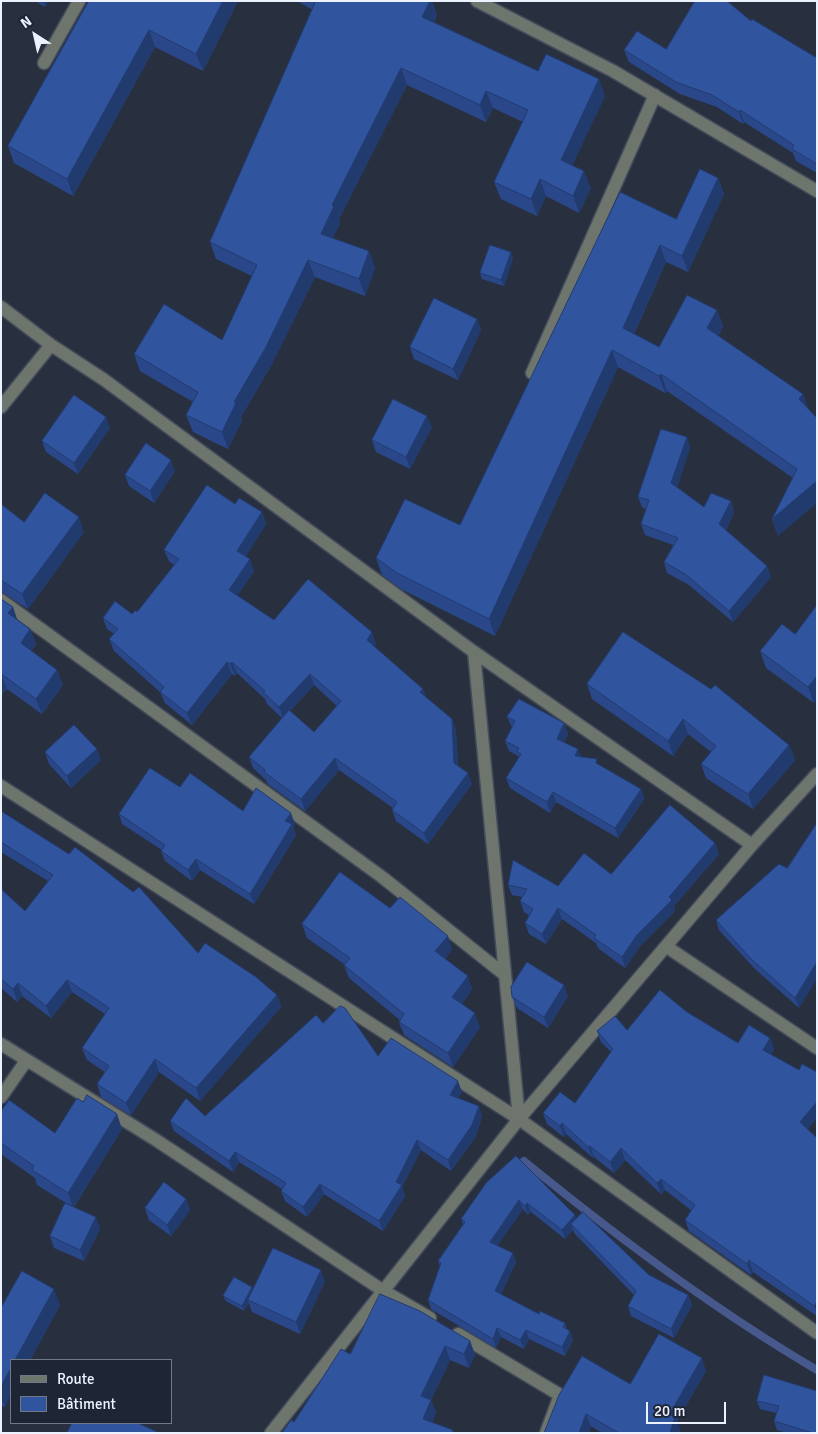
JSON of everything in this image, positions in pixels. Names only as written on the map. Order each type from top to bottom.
[{"type":"street","points":[[44,63],[79,1]]},
{"type":"street","points":[[478,1],[613,71],[817,191]]},
{"type":"street","points":[[532,373],[656,96]]},
{"type":"street","points":[[1,307],[51,345],[103,378],[474,652],[752,845]]},
{"type":"street","points":[[1,407],[51,345]]},
{"type":"street","points":[[1,600],[382,877],[505,975]]},
{"type":"street","points":[[474,652],[519,1119]]},
{"type":"street","points":[[271,1433],[382,1290],[519,1119],[752,845],[817,774]]},
{"type":"street","points":[[1,786],[519,1119],[817,1333]]},
{"type":"street","points":[[667,947],[817,1048]]},
{"type":"street","points":[[1,1044],[156,1140],[382,1290],[560,1395],[546,1433]]},
{"type":"street","points":[[1,1097],[26,1061]]},
{"type":"building","points":[[89,1],[223,1],[196,54],[149,30],[67,179],[8,146]]},
{"type":"building","points":[[316,1],[430,1],[422,17],[538,71],[546,54],[599,79],[561,160],[584,171],[573,196],[540,179],[531,199],[494,182],[528,110],[486,91],[480,105],[401,68],[332,205],[334,206],[321,234],[369,251],[359,279],[308,260],[266,347],[234,402],[236,403],[222,432],[186,415],[198,392],[134,354],[164,304],[222,340],[257,265],[210,242]]},
{"type":"building","points":[[695,1],[727,1],[751,21],[752,19],[817,58],[817,164],[792,149],[794,145],[740,110],[739,112],[712,95],[676,82],[624,50],[637,31],[666,49]]},
{"type":"building","points":[[700,169],[718,178],[682,256],[660,245],[623,328],[659,347],[687,295],[717,310],[707,328],[803,394],[799,399],[817,418],[817,481],[772,519],[797,469],[661,374],[659,376],[612,350],[489,619],[397,573],[376,558],[405,499],[460,525],[620,192],[676,219]]},
{"type":"building","points":[[490,245],[511,252],[501,280],[480,273]]},
{"type":"building","points":[[434,298],[477,319],[453,369],[410,347]]},
{"type":"building","points":[[74,395],[106,417],[74,463],[42,441]]},
{"type":"building","points":[[393,399],[427,416],[406,457],[372,440]]},
{"type":"building","points":[[661,429],[687,437],[671,483],[704,507],[711,493],[731,501],[719,524],[767,566],[729,611],[685,574],[664,562],[678,538],[641,524],[649,500],[638,497]]},
{"type":"building","points":[[146,443],[171,460],[150,491],[125,475]]},
{"type":"building","points":[[207,485],[235,504],[239,498],[262,512],[237,551],[250,559],[229,590],[274,620],[308,579],[372,632],[367,640],[423,689],[420,692],[452,719],[454,763],[468,773],[424,833],[392,810],[397,802],[335,758],[301,799],[264,772],[265,770],[249,757],[289,710],[314,732],[341,701],[310,674],[279,707],[263,692],[265,691],[232,662],[230,664],[227,662],[187,713],[160,692],[164,687],[109,639],[118,629],[103,618],[115,601],[132,614],[136,610],[137,612],[179,559],[164,550]]},
{"type":"building","points":[[45,493],[79,517],[22,594],[1,580],[1,504],[24,522]]},
{"type":"building","points":[[1,599],[13,607],[8,613],[30,629],[21,643],[57,670],[36,699],[1,674]]},
{"type":"building","points":[[817,605],[817,676],[808,687],[760,651],[782,624],[795,634]]},
{"type":"building","points":[[623,632],[711,689],[715,685],[789,745],[748,794],[701,764],[716,746],[683,719],[668,741],[587,684]]},
{"type":"building","points":[[519,699],[564,723],[557,739],[578,749],[575,756],[597,759],[596,763],[641,789],[615,828],[553,792],[547,802],[506,778],[521,754],[517,752],[519,748],[505,741],[515,721],[507,717]]},
{"type":"building","points":[[74,725],[97,749],[67,776],[45,752]]},
{"type":"building","points":[[150,768],[180,787],[190,773],[243,811],[256,788],[291,813],[285,821],[292,824],[250,894],[196,859],[188,870],[161,851],[165,845],[119,814]]},
{"type":"building","points":[[670,805],[715,843],[669,897],[672,900],[637,935],[622,957],[594,938],[596,935],[558,908],[542,934],[525,923],[533,909],[520,901],[527,889],[508,885],[513,860],[558,886],[584,853],[611,874]]},
{"type":"building","points":[[1,811],[69,854],[75,847],[133,892],[139,887],[198,953],[205,943],[256,977],[277,995],[196,1088],[155,1059],[126,1103],[97,1084],[109,1066],[82,1048],[109,1008],[67,980],[46,1006],[18,983],[13,989],[1,979],[1,889],[25,911],[53,875],[1,842]]},
{"type":"building","points":[[817,823],[817,962],[795,998],[751,959],[716,920],[779,864],[787,868]]},
{"type":"building","points":[[340,872],[390,908],[400,897],[448,936],[435,951],[468,976],[452,997],[475,1013],[448,1053],[399,1022],[404,1014],[344,965],[350,958],[302,924]]},
{"type":"building","points":[[527,962],[564,985],[544,1017],[512,997],[511,987]]},
{"type":"building","points":[[660,990],[687,1012],[738,1043],[749,1025],[770,1038],[763,1050],[799,1070],[802,1064],[817,1072],[817,1102],[800,1122],[817,1138],[817,1302],[814,1306],[749,1260],[747,1264],[685,1220],[695,1205],[661,1179],[657,1183],[621,1148],[610,1162],[590,1146],[588,1147],[562,1123],[560,1126],[543,1113],[560,1092],[575,1103],[613,1049],[597,1031],[615,1016],[627,1030]]},
{"type":"building","points":[[340,1006],[345,1008],[378,1056],[391,1038],[458,1081],[450,1095],[479,1106],[472,1125],[448,1160],[417,1140],[396,1182],[402,1185],[379,1221],[320,1184],[303,1207],[281,1191],[286,1183],[235,1152],[229,1161],[170,1121],[186,1098],[205,1116],[316,1015],[323,1023]]},
{"type":"building","points":[[87,1095],[117,1114],[68,1193],[32,1170],[34,1166],[1,1143],[1,1111],[9,1100],[55,1133],[77,1098],[83,1102]]},
{"type":"building","points":[[516,1156],[575,1215],[562,1230],[527,1203],[525,1206],[519,1200],[490,1242],[513,1253],[495,1291],[539,1314],[540,1311],[565,1323],[563,1327],[570,1331],[562,1347],[526,1330],[520,1340],[497,1328],[493,1339],[428,1300],[441,1263],[438,1261],[465,1222],[461,1219],[486,1183]]},
{"type":"building","points":[[164,1182],[186,1199],[167,1225],[145,1208]]},
{"type":"building","points":[[65,1203],[96,1217],[80,1250],[50,1236]]},
{"type":"building","points":[[583,1212],[649,1275],[688,1295],[671,1329],[628,1306],[636,1291],[571,1224]]},
{"type":"building","points":[[273,1248],[321,1270],[296,1322],[248,1300]]},
{"type":"building","points":[[22,1271],[54,1289],[16,1359],[10,1359],[10,1370],[1,1386],[1,1308]]},
{"type":"building","points":[[234,1277],[252,1287],[242,1306],[223,1296]]},
{"type":"building","points":[[380,1294],[420,1311],[470,1341],[464,1354],[445,1346],[421,1396],[431,1400],[423,1419],[453,1430],[452,1433],[282,1433],[291,1420],[294,1422],[341,1349],[350,1354]]},
{"type":"building","points":[[659,1334],[702,1358],[669,1415],[675,1416],[670,1433],[619,1433],[586,1414],[579,1433],[544,1433],[559,1395],[582,1356],[630,1384]]},
{"type":"building","points":[[764,1375],[817,1391],[817,1433],[774,1421],[779,1406],[757,1401]]},
{"type":"building","points":[[72,1424],[140,1424],[159,1433],[67,1433]]},
{"type":"waterway","points":[[524,1161],[666,1271],[778,1347],[817,1370]]}]
